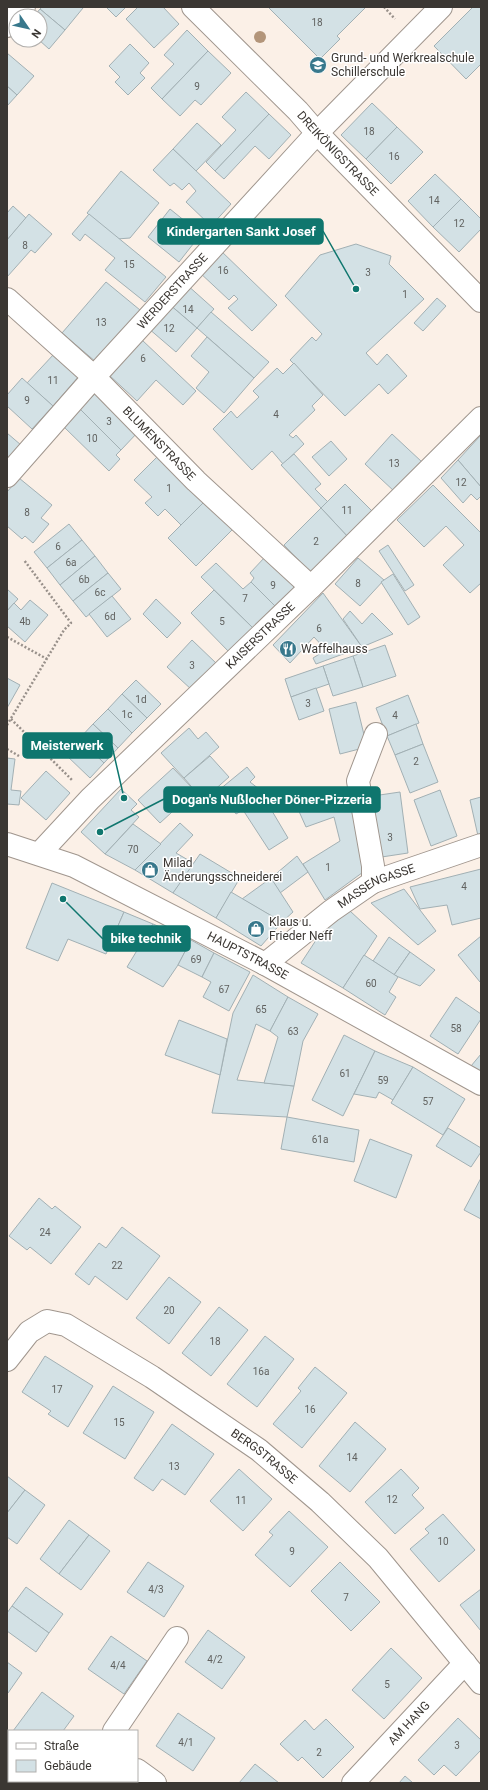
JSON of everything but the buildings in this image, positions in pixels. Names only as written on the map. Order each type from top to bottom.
[{"type":"street","points":[[7,26],[24,7]]},
{"type":"street","name":"DREIKÖNIGSTRASSE","points":[[193,7],[298,111],[317,133],[481,301]]},
{"type":"street","name":"WERDERSTRASSE","points":[[7,476],[94,377],[317,133],[441,7]]},
{"type":"street","name":"BLUMENSTRASSE","points":[[7,299],[94,377],[196,481],[311,588]]},
{"type":"street","name":"KAISERSTRASSE","points":[[40,854],[90,798],[311,588],[481,418]]},
{"type":"street","points":[[373,882],[373,866],[358,781],[376,734]]},
{"type":"street","name":"HAUPTSTRASSE","points":[[7,844],[74,866],[265,964],[481,1084]]},
{"type":"street","name":"MASSENGASSE","points":[[265,964],[331,911],[373,882],[481,845]]},
{"type":"street","name":"BERGSTRASSE","points":[[7,1360],[29,1332],[47,1321],[66,1325],[152,1378],[259,1450],[320,1502],[378,1558],[481,1683]]},
{"type":"street","points":[[115,1730],[177,1638]]},
{"type":"street","name":"AM HANG","points":[[353,1783],[466,1663]]},
{"type":"street","points":[[138,1771],[155,1783]]},
{"type":"path","points":[[384,7],[399,24]]},
{"type":"path","points":[[7,725],[48,659],[64,630],[71,623],[24,560]]},
{"type":"path","points":[[7,637],[48,659]]},
{"type":"path","points":[[11,719],[90,798]]},
{"type":"path","points":[[7,749],[19,756]]},
{"type":"place","name":"Grund- und Werkrealschule Schillerschule","points":[[318,65]]},
{"type":"place","name":"Kindergarten Sankt Josef","points":[[356,289]]},
{"type":"place","name":"Waffelhauss","points":[[288,649]]},
{"type":"place","name":"Meisterwerk","points":[[124,798]]},
{"type":"place","name":"Dogan's Nußlocher Döner-Pizzeria","points":[[100,832]]},
{"type":"place","name":"Milad Änderungsschneiderei","points":[[150,870]]},
{"type":"place","name":"bike technik","points":[[63,899]]},
{"type":"place","name":"Klaus u. Frieder Neff","points":[[256,929]]}]
